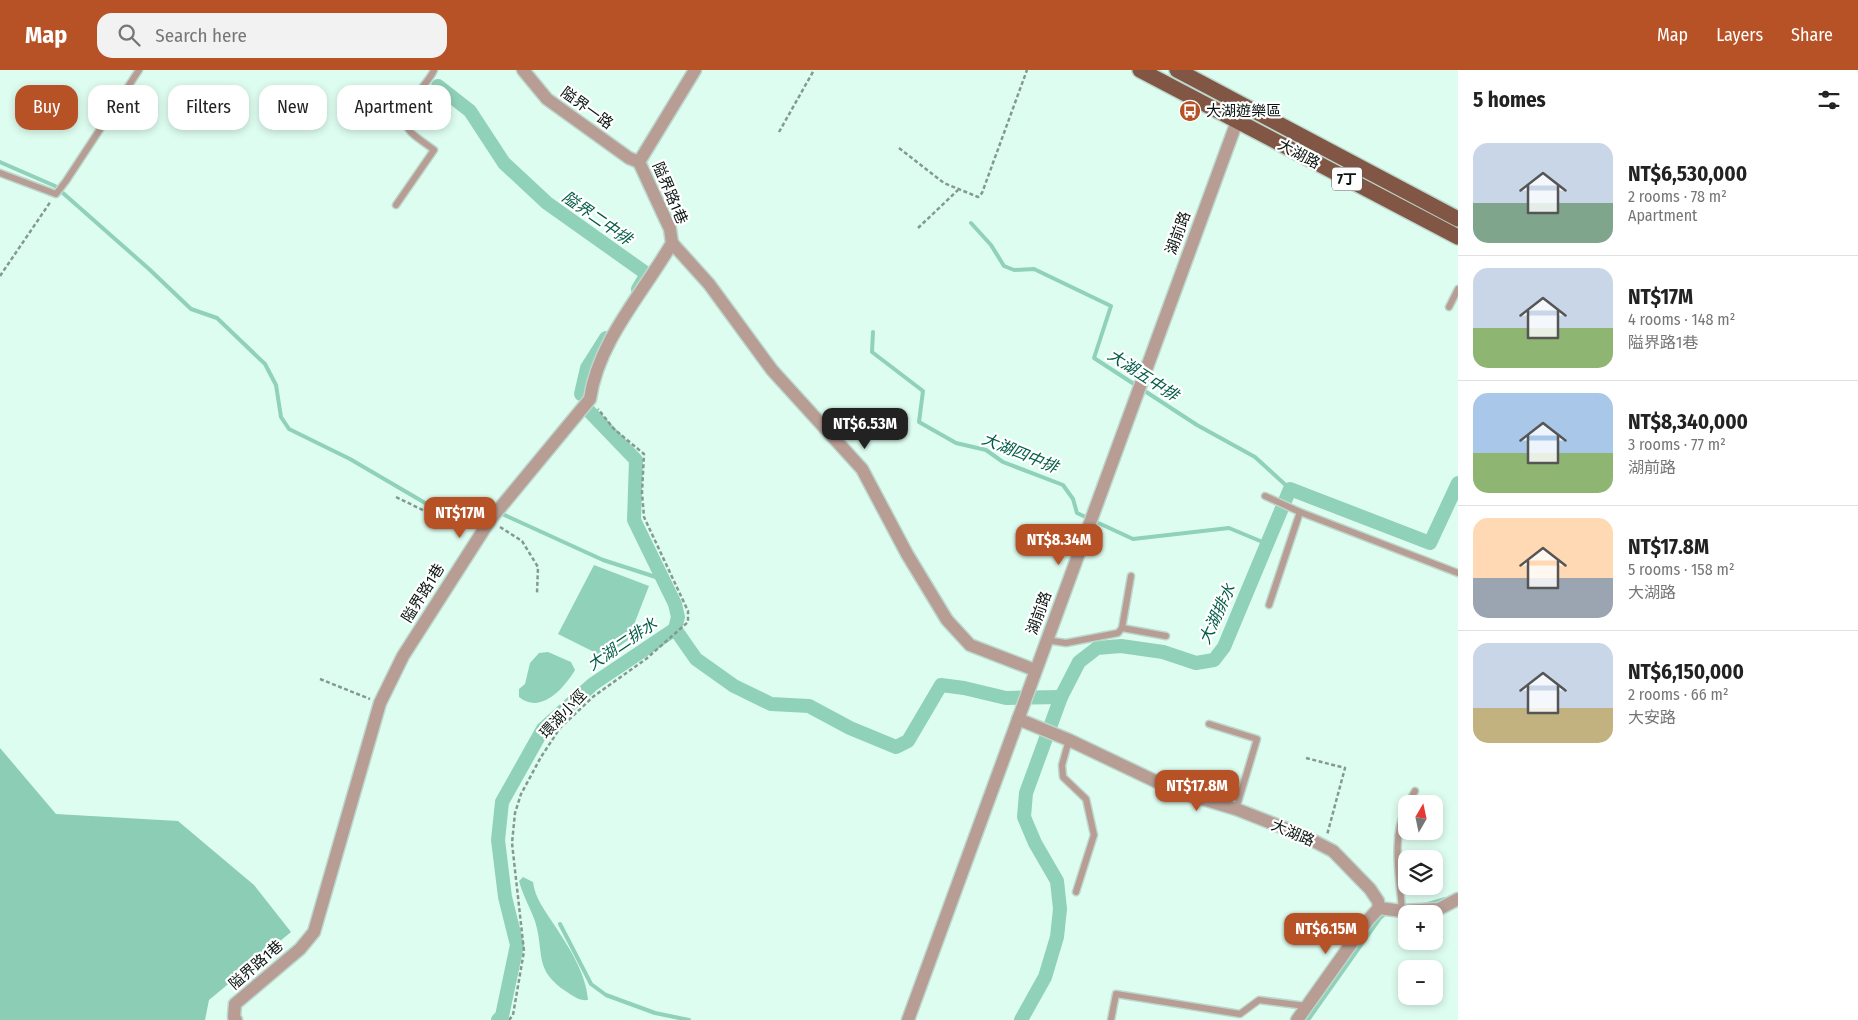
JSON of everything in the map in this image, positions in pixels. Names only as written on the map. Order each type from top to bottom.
[{"type":"main road","name":"大湖路","points":[[1140,70],[1458,237]]},
{"type":"main road","name":"大湖路","points":[[1177,70],[1458,219]]},
{"type":"street","name":"隘界路1巷","points":[[236,1020],[234,1016],[235,1004],[300,948],[314,932],[380,703],[403,656],[468,550],[508,496],[590,398],[593,378],[618,329],[672,243],[670,229],[639,162],[695,70]]},
{"type":"street","name":"隘界一路","points":[[524,71],[548,100],[629,158],[639,162]]},
{"type":"street","name":"湖前路","points":[[908,1020],[1243,105]]},
{"type":"street","points":[[672,243],[709,284],[772,370],[862,469],[907,554],[947,620],[970,645],[1035,670]]},
{"type":"street","name":"大湖路","points":[[1018,719],[1069,740],[1176,790],[1236,810],[1302,835],[1324,846],[1332,851],[1370,889],[1378,901],[1379,908]]},
{"type":"street","points":[[1443,907],[1458,899]]},
{"type":"street","points":[[1297,1020],[1368,920],[1379,908],[1398,910]]},
{"type":"lane","points":[[0,173],[56,194],[138,70]]},
{"type":"lane","points":[[396,205],[434,150],[409,130],[406,120],[408,107],[434,70]]},
{"type":"lane","points":[[1449,307],[1458,289]]},
{"type":"lane","points":[[1265,496],[1300,512],[1458,573]]},
{"type":"lane","points":[[1269,605],[1300,512]]},
{"type":"lane","points":[[1046,640],[1066,643],[1118,633],[1122,628],[1131,576]]},
{"type":"lane","points":[[1122,628],[1166,636]]},
{"type":"lane","points":[[1208,724],[1257,739],[1236,810]]},
{"type":"lane","points":[[1069,740],[1062,765],[1063,777],[1086,799],[1094,835],[1076,892]]},
{"type":"lane","points":[[1413,795],[1415,791]]},
{"type":"lane","points":[[1398,834],[1402,905]]},
{"type":"lane","points":[[1111,1020],[1116,994],[1240,1014],[1259,1000],[1306,1006]]},
{"type":"path","points":[[779,132],[814,70]]},
{"type":"path","points":[[898,148],[944,183],[978,197],[982,193],[1027,70]]},
{"type":"path","points":[[918,228],[958,190]]},
{"type":"path","points":[[0,276],[56,194]]},
{"type":"path","name":"環湖小徑","points":[[509,1020],[513,1016],[524,951],[512,843],[515,813],[521,794],[541,757],[560,728],[594,696],[646,659],[688,622],[688,612],[644,517],[642,493],[644,454],[614,430],[590,398]]},
{"type":"path","points":[[320,679],[380,703]]},
{"type":"path","points":[[1306,758],[1346,768],[1324,846]]},
{"type":"shaded area","points":[[0,748],[56,814],[178,821],[254,885],[291,932],[209,1000],[205,1020],[0,1020]]},
{"type":"water","points":[[594,565],[649,586],[628,640],[604,657],[558,634]]},
{"type":"water","points":[[548,652],[571,662],[575,670],[565,684],[551,697],[535,703],[527,702],[519,697],[519,689],[525,684],[530,663],[539,653]]},
{"type":"water","points":[[523,877],[533,882],[540,903],[565,941],[580,969],[587,990],[588,1000],[580,999],[567,992],[556,984],[545,969],[535,921],[519,881]]},
{"type":"waterway","name":"隘界二中排","points":[[451,96],[470,111],[504,163],[547,203],[647,274],[638,289]]},
{"type":"waterway","points":[[0,162],[55,186],[191,309],[217,318],[265,364],[276,385],[281,417],[289,429],[350,459],[432,507],[466,506],[494,510]]},
{"type":"waterway","name":"大湖五中排","points":[[971,223],[991,245],[1004,266],[1014,270],[1034,269],[1111,306],[1094,358],[1197,425],[1255,457],[1290,489]]},
{"type":"waterway","name":"大湖四中排","points":[[873,332],[872,352],[923,391],[919,422],[956,443],[986,450],[1003,462],[1063,485],[1073,499],[1077,513],[1133,539],[1229,528],[1265,543]]},
{"type":"waterway","name":"隘界二中排","points":[[581,394],[587,368],[606,338]]},
{"type":"waterway","name":"隘界二中排","points":[[587,409],[636,460],[634,520],[675,604],[678,617],[675,629]]},
{"type":"waterway","name":"大湖排水","points":[[1021,1020],[1045,977],[1057,937],[1060,909],[1057,881],[1035,843],[1024,817],[1026,793],[1061,697],[1079,662],[1097,648],[1121,646],[1163,652],[1196,663],[1214,660],[1224,647],[1290,489],[1430,543],[1458,483]]},
{"type":"waterway","points":[[500,513],[603,560],[662,579]]},
{"type":"waterway","name":"大湖二排水","points":[[675,629],[696,659],[734,686],[771,704],[809,706],[850,728],[896,747],[908,741],[941,685],[964,688],[1006,698],[1061,697]]},
{"type":"waterway","name":"大湖二排水","points":[[498,1020],[502,1016],[517,945],[505,897],[498,840],[502,802],[543,729],[593,684],[675,629]]},
{"type":"waterway","points":[[1428,904],[1445,899]]},
{"type":"waterway","points":[[1308,1020],[1380,918],[1386,913]]},
{"type":"waterway","points":[[560,924],[591,984],[606,995],[655,1013],[689,1020]]},
{"type":"place","name":"大湖遊樂區","points":[[1190,111]]}]
